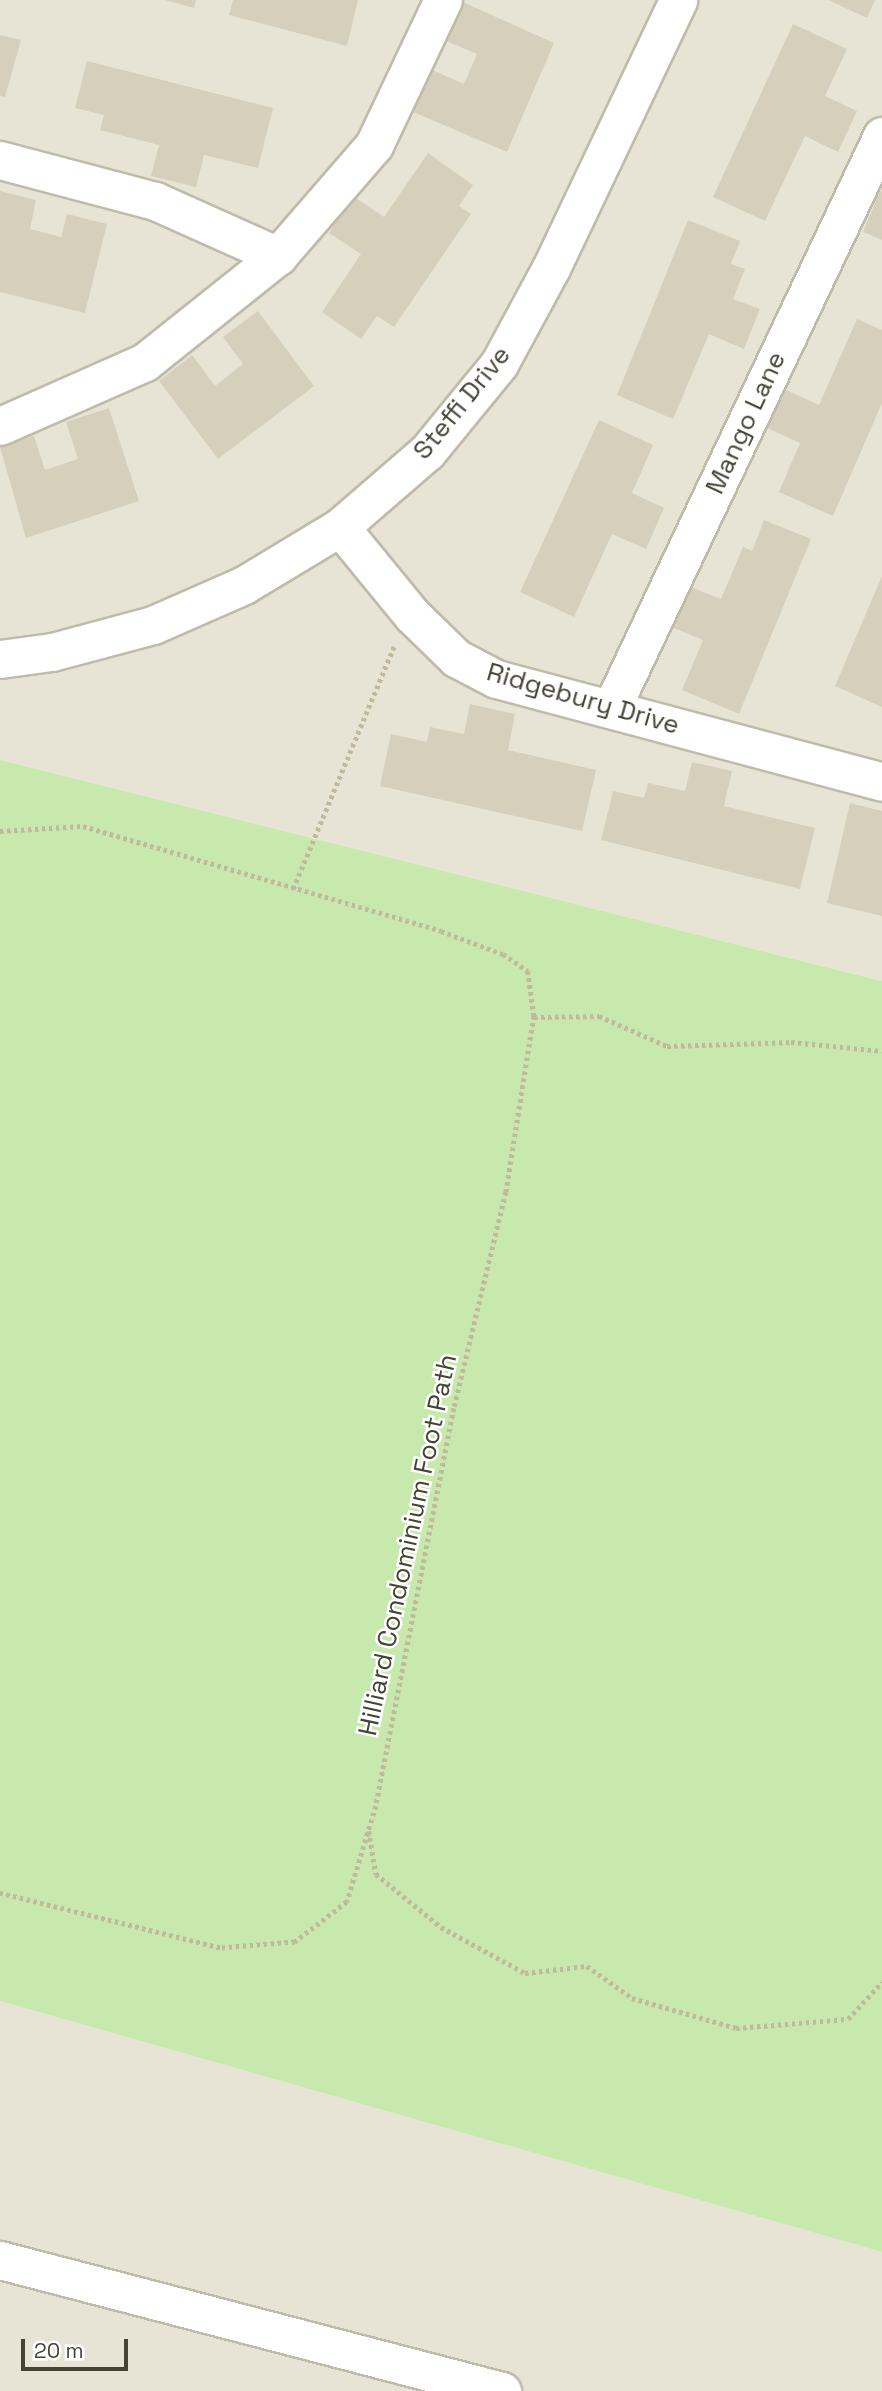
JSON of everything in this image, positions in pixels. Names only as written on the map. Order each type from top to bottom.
[{"type":"street","points":[[0,426],[145,362],[278,256],[374,145],[443,0]]},
{"type":"street","name":"Steffi Drive","points":[[0,659],[52,652],[153,625],[244,585],[340,527],[427,452],[499,364],[551,268],[678,0]]},
{"type":"street","name":"Mango Lane","points":[[611,709],[882,136]]},
{"type":"street","points":[[0,160],[155,201],[278,256]]},
{"type":"street","name":"Ridgebury Drive","points":[[340,527],[412,615],[456,658],[496,679],[882,782]]},
{"type":"street","points":[[2,2267],[445,2384],[502,2391]]},
{"type":"path","points":[[293,889],[388,654],[412,615]]},
{"type":"path","name":"Hilliard Condominium Foot Path","points":[[0,831],[83,826],[503,954],[528,971],[534,1016],[506,1192],[454,1408],[416,1614],[368,1829],[347,1902],[295,1942],[220,1948],[0,1893]]},
{"type":"path","points":[[534,1016],[599,1016],[667,1046],[791,1042],[882,1051]]},
{"type":"path","points":[[368,1829],[376,1874],[441,1927],[525,1973],[587,1966],[632,1998],[736,2028],[848,2019],[882,1982]]},
{"type":"shaded area","points":[[0,0],[882,0],[882,981],[0,760]]},
{"type":"shaded area","points":[[0,2001],[882,2252],[882,2391],[0,2391]]},
{"type":"green space","points":[[0,760],[882,981],[882,2252],[0,2001]]},
{"type":"building","points":[[165,0],[196,0],[194,8]]},
{"type":"building","points":[[233,0],[358,0],[347,46],[229,15]]},
{"type":"building","points":[[828,0],[875,0],[867,18]]},
{"type":"building","points":[[463,2],[554,43],[507,152],[411,111],[430,69],[464,84],[477,54],[446,41]]},
{"type":"building","points":[[793,24],[847,49],[825,96],[857,111],[838,152],[805,136],[765,221],[713,197]]},
{"type":"building","points":[[0,35],[21,40],[5,97],[0,96]]},
{"type":"building","points":[[87,61],[273,108],[258,168],[204,155],[196,187],[151,176],[159,145],[100,130],[104,115],[75,108]]},
{"type":"building","points":[[428,153],[473,185],[459,206],[471,214],[394,327],[377,316],[361,339],[322,312],[361,254],[329,233],[353,196],[384,217]]},
{"type":"building","points":[[0,191],[36,200],[30,229],[61,237],[67,214],[107,224],[85,313],[0,292]]},
{"type":"building","points":[[880,191],[882,192],[882,240],[863,232]]},
{"type":"building","points":[[688,220],[740,241],[731,264],[745,269],[733,299],[760,309],[744,349],[709,334],[673,419],[617,395]]},
{"type":"building","points":[[258,311],[314,386],[218,459],[159,381],[192,355],[215,386],[243,364],[223,337]]},
{"type":"building","points":[[857,319],[882,330],[882,403],[833,516],[779,492],[800,443],[767,428],[784,389],[819,405]]},
{"type":"building","points":[[109,408],[139,501],[26,538],[0,447],[34,436],[45,470],[78,459],[66,422]]},
{"type":"building","points":[[599,420],[653,445],[632,493],[664,508],[646,549],[612,534],[574,617],[520,592]]},
{"type":"building","points":[[764,520],[811,539],[739,714],[682,690],[703,640],[671,627],[688,586],[721,599],[743,547],[752,551]]},
{"type":"building","points":[[882,576],[882,707],[835,686]]},
{"type":"building","points":[[470,704],[515,714],[508,750],[596,770],[582,831],[380,786],[391,734],[427,742],[430,727],[464,734]]},
{"type":"building","points":[[692,762],[732,771],[724,806],[815,828],[800,889],[601,840],[613,791],[644,798],[648,783],[685,791]]},
{"type":"building","points":[[850,803],[882,811],[882,916],[827,903]]}]
